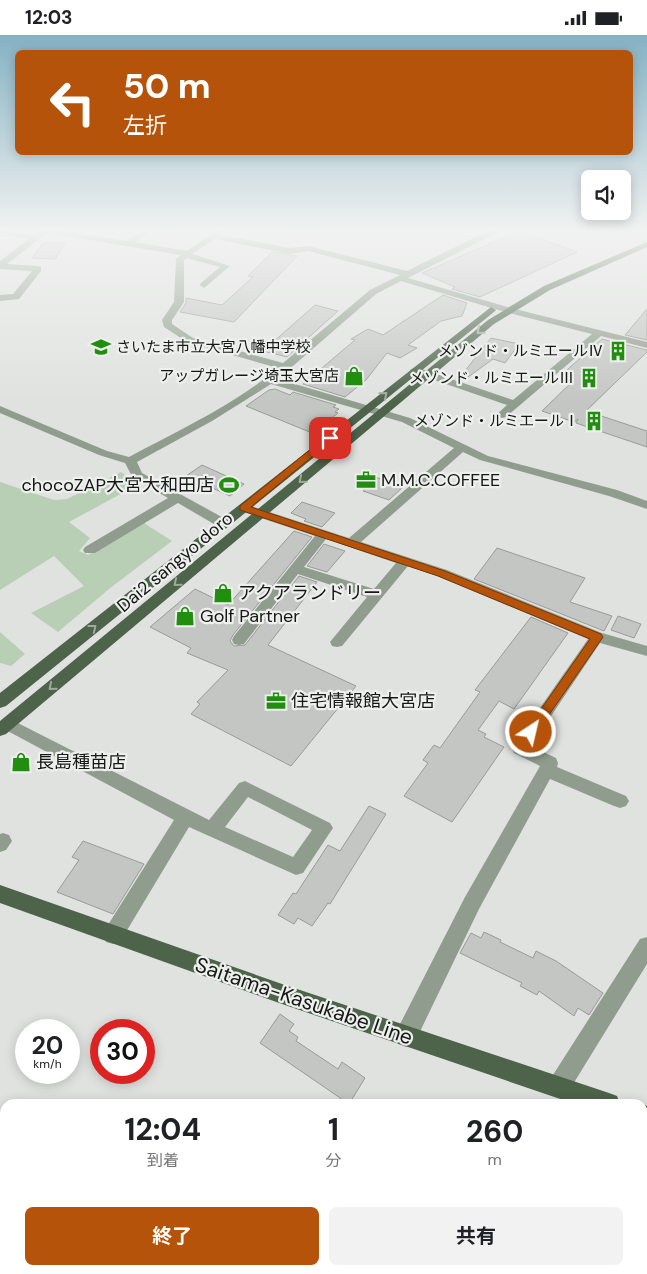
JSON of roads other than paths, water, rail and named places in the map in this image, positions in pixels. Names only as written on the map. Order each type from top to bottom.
[{"type":"main road","name":"Dai2 sangyo doro","points":[[0,702],[415,370],[530,288]]},
{"type":"main road","name":"Dai2 sangyo doro","points":[[4,727],[429,375],[502,308],[548,288]]},
{"type":"main road","name":"Saitama-Kasukabe Line","points":[[0,894],[406,1036],[595,1099]]},
{"type":"street","points":[[0,298],[16,297],[23,288]]},
{"type":"street","points":[[179,288],[179,302],[166,320],[167,325],[190,340],[285,367]]},
{"type":"street","points":[[0,409],[104,453],[130,461],[208,419],[270,380],[363,299],[382,288]]},
{"type":"street","points":[[440,288],[502,308],[647,345]]},
{"type":"street","points":[[502,415],[600,332]]},
{"type":"street","points":[[415,370],[515,404]]},
{"type":"street","points":[[270,380],[406,421],[484,458],[613,493],[647,505]]},
{"type":"street","points":[[350,544],[461,448]]},
{"type":"street","points":[[130,461],[137,475],[224,524]]},
{"type":"street","points":[[90,550],[177,498]]},
{"type":"street","points":[[244,508],[442,573],[597,637],[647,651]]},
{"type":"street","points":[[239,640],[323,535]]},
{"type":"street","points":[[337,642],[404,562]]},
{"type":"street","points":[[296,569],[377,595]]},
{"type":"street","points":[[406,1036],[472,903],[550,763],[520,748],[597,637]]},
{"type":"street","points":[[4,727],[186,817],[212,829],[296,867],[324,828],[245,788],[212,829]]},
{"type":"street","points":[[546,770],[620,801]]},
{"type":"street","points":[[113,935],[186,817]]},
{"type":"street","points":[[559,1087],[647,946]]},
{"type":"place","name":"さいたま市立大宮八幡中学校","points":[[101,347]]},
{"type":"place","name":"メゾンド・ルミエールⅣ","points":[[618,351]]},
{"type":"place","name":"アップガレージ埼玉大宮店","points":[[354,376]]},
{"type":"place","name":"メゾンド・ルミエールⅢ","points":[[589,378]]},
{"type":"place","name":"メゾンド・ルミエールⅠ","points":[[594,421]]},
{"type":"place","name":"M.M.C.COFFEE","points":[[366,480]]},
{"type":"place","name":"chocoZAP大宮大和田店","points":[[229,485]]},
{"type":"place","name":"アクアランドリー","points":[[223,593]]},
{"type":"place","name":"Golf Partner","points":[[185,616]]},
{"type":"place","name":"住宅情報館大宮店","points":[[276,701]]},
{"type":"place","name":"長島種苗店","points":[[21,762]]}]
